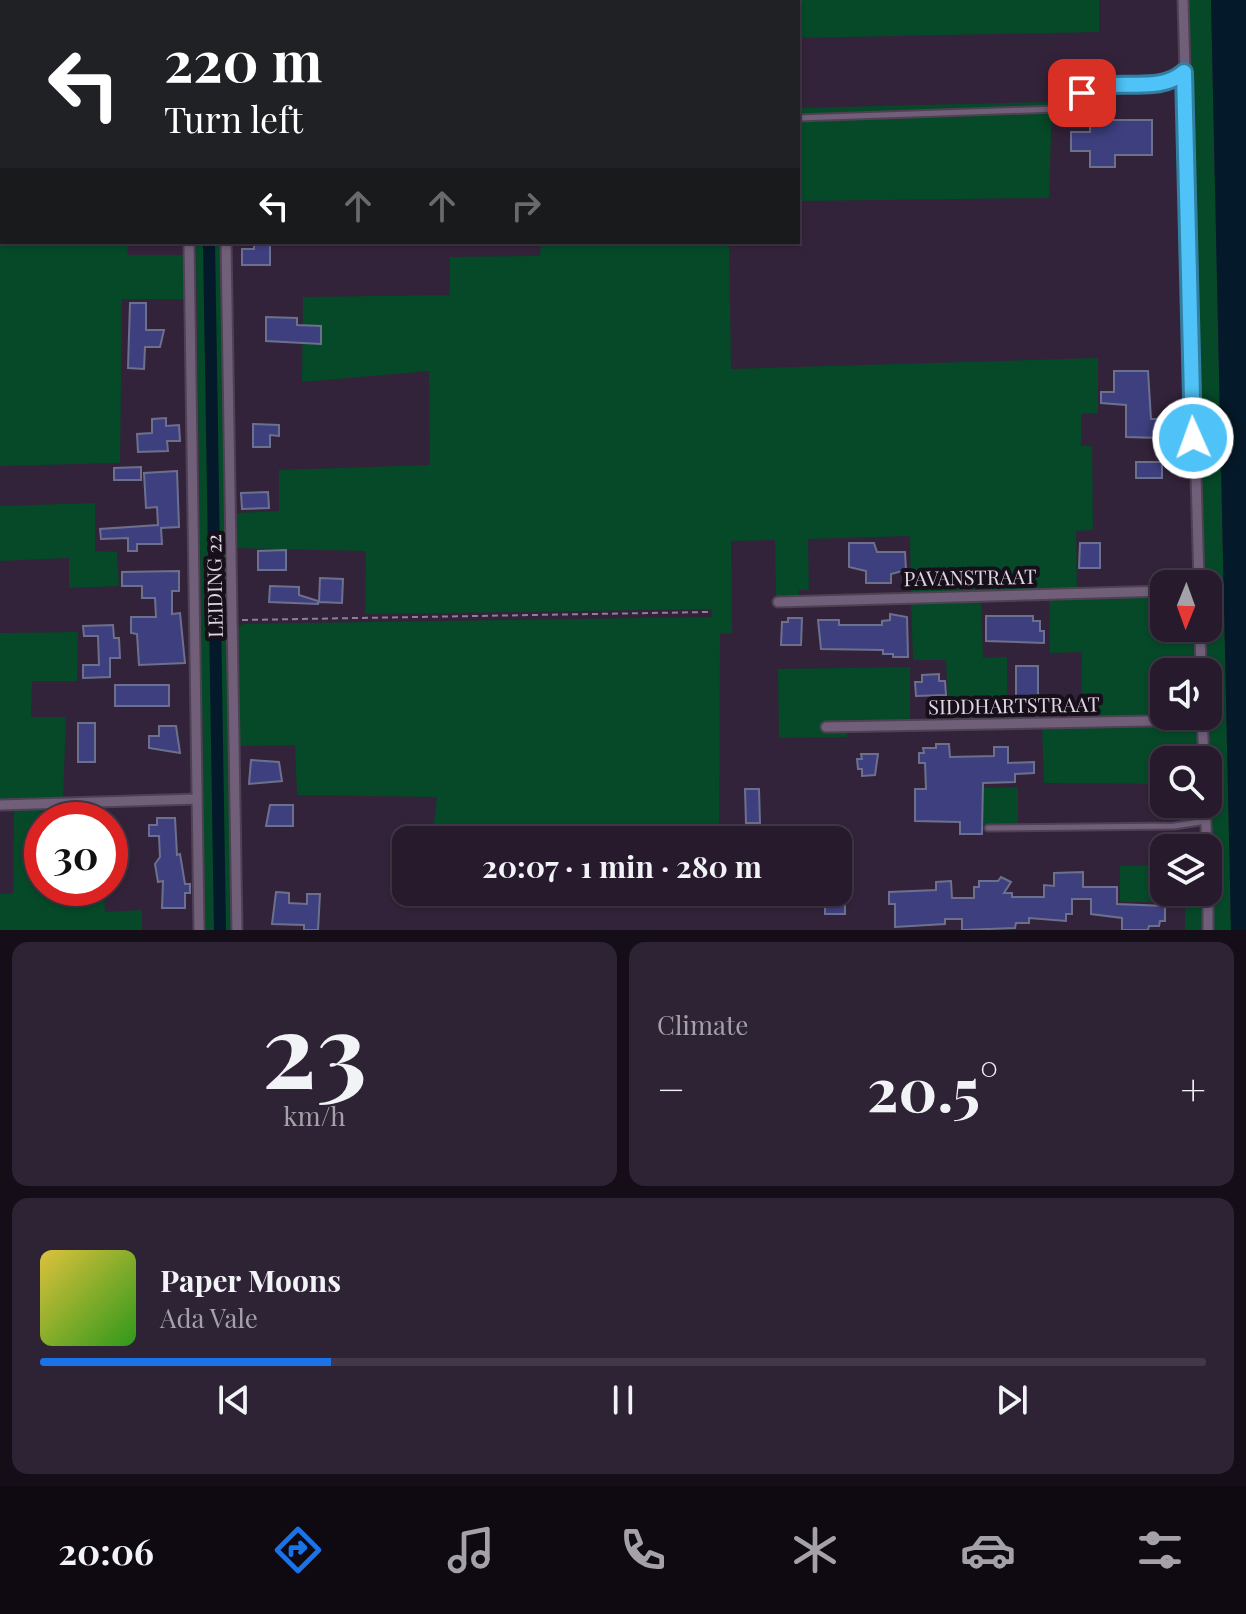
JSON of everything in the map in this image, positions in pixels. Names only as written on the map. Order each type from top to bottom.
[{"type":"street","points":[[1183,0],[1199,570]]},
{"type":"street","name":"LEIDING 22","points":[[189,244],[199,930]]},
{"type":"street","name":"LEIDING 22","points":[[226,244],[237,930]]},
{"type":"street","name":"PAVANSTRAAT","points":[[778,602],[1150,591]]},
{"type":"street","name":"SIDDHARTSTRAAT","points":[[826,727],[1150,719]]},
{"type":"street","points":[[0,805],[197,799]]},
{"type":"street","points":[[1206,818],[1206,834]]},
{"type":"street","points":[[1208,906],[1208,930]]},
{"type":"lane","points":[[800,118],[1056,109],[1067,107],[1091,88],[1164,84],[1184,72]]},
{"type":"lane","points":[[988,828],[1174,826],[1206,821]]},
{"type":"path","points":[[233,620],[709,612]]},
{"type":"green space","points":[[800,0],[1099,0],[1099,32],[800,38]]},
{"type":"green space","points":[[1189,0],[1211,0],[1231,930],[1212,930],[1211,906],[1222,906],[1222,834],[1210,834],[1209,818],[1222,818],[1222,746],[1208,746],[1207,730],[1222,730],[1222,658],[1206,658],[1205,642],[1222,642],[1222,570],[1204,570]]},
{"type":"green space","points":[[1052,102],[1049,198],[800,201],[800,108]]},
{"type":"green space","points":[[0,244],[127,244],[128,255],[185,255],[186,299],[122,299],[120,463],[0,466]]},
{"type":"green space","points":[[196,244],[222,244],[234,930],[205,930]]},
{"type":"green space","points":[[541,244],[729,244],[731,369],[1098,358],[1098,413],[1081,414],[1081,446],[1092,446],[1093,530],[1076,531],[1077,591],[911,594],[910,536],[808,539],[809,590],[799,590],[799,598],[776,599],[775,540],[731,541],[732,633],[720,634],[719,826],[434,826],[437,797],[297,795],[295,745],[238,746],[238,627],[243,624],[712,617],[711,609],[365,614],[366,551],[237,548],[237,513],[279,511],[279,470],[430,465],[429,371],[302,382],[303,297],[450,295],[450,257],[540,256]]},
{"type":"green space","points":[[95,503],[95,551],[117,552],[119,586],[69,588],[69,558],[0,561],[0,506]]},
{"type":"green space","points":[[1150,595],[1150,642],[1196,642],[1197,658],[1150,658],[1150,717],[1081,719],[1082,652],[1050,653],[1049,597]]},
{"type":"green space","points":[[981,600],[983,658],[1007,657],[1007,719],[949,719],[946,660],[913,660],[911,601]]},
{"type":"green space","points":[[78,632],[77,681],[32,681],[31,717],[66,717],[63,799],[0,800],[0,633]]},
{"type":"green space","points":[[910,667],[910,721],[848,721],[847,737],[779,738],[778,669]]},
{"type":"green space","points":[[1150,724],[1150,730],[1199,730],[1200,746],[1150,746],[1150,784],[1044,783],[1042,726]]},
{"type":"green space","points":[[1018,787],[1018,825],[984,826],[984,788]]},
{"type":"green space","points":[[14,809],[24,809],[24,906],[105,906],[105,912],[142,910],[142,930],[0,930],[0,894],[13,893]]},
{"type":"green space","points":[[1150,865],[1150,902],[1120,902],[1120,866]]},
{"type":"green space","points":[[1185,906],[1204,906],[1204,930],[1185,930]]},
{"type":"water","points":[[1211,0],[1246,0],[1246,930],[1231,930]]},
{"type":"building","points":[[1090,110],[1108,110],[1108,120],[1152,120],[1152,155],[1115,155],[1115,167],[1090,167],[1090,151],[1071,151],[1071,132],[1090,132]]},
{"type":"building","points":[[254,244],[270,244],[270,265],[242,265],[242,249],[254,249]]},
{"type":"building","points":[[130,303],[146,303],[146,330],[164,330],[160,347],[145,347],[144,369],[128,368]]},
{"type":"building","points":[[266,317],[297,318],[297,325],[321,326],[321,344],[266,341]]},
{"type":"building","points":[[1114,371],[1148,371],[1151,419],[1161,419],[1160,438],[1126,437],[1126,405],[1101,403],[1101,392],[1114,392]]},
{"type":"building","points":[[166,418],[166,426],[179,425],[180,441],[167,441],[168,451],[138,452],[137,434],[152,433],[152,419]]},
{"type":"building","points":[[253,424],[279,425],[279,436],[270,435],[270,447],[253,447]]},
{"type":"building","points":[[1136,462],[1162,462],[1162,478],[1136,478]]},
{"type":"building","points":[[141,467],[141,480],[114,480],[114,468]]},
{"type":"building","points":[[177,471],[179,527],[161,528],[162,544],[137,544],[137,551],[128,551],[128,538],[101,539],[100,529],[158,525],[157,507],[146,508],[144,473]]},
{"type":"building","points":[[268,492],[269,508],[242,509],[241,493]]},
{"type":"building","points":[[849,543],[874,543],[877,552],[905,552],[906,570],[891,574],[891,583],[866,583],[866,571],[849,567]]},
{"type":"building","points":[[1080,543],[1100,543],[1100,568],[1079,568]]},
{"type":"building","points":[[286,550],[286,570],[258,570],[258,551]]},
{"type":"building","points":[[179,571],[179,591],[172,591],[172,614],[180,613],[185,663],[139,665],[137,634],[131,633],[131,617],[156,617],[155,598],[142,598],[142,586],[122,586],[122,572]]},
{"type":"building","points":[[320,578],[343,579],[342,603],[319,602]]},
{"type":"building","points":[[270,586],[299,587],[299,595],[318,601],[318,604],[269,602]]},
{"type":"building","points":[[890,614],[907,617],[908,657],[893,657],[893,654],[883,654],[883,650],[821,649],[818,620],[839,620],[839,625],[882,625],[882,621],[890,620]]},
{"type":"building","points":[[986,616],[1033,616],[1033,621],[1040,621],[1044,643],[986,641]]},
{"type":"building","points":[[788,618],[802,618],[801,645],[781,645],[782,622],[788,622]]},
{"type":"building","points":[[113,625],[114,638],[119,638],[120,658],[110,658],[110,677],[83,678],[83,665],[99,665],[98,636],[84,636],[83,626]]},
{"type":"building","points":[[1016,666],[1038,666],[1038,695],[1016,698]]},
{"type":"building","points":[[939,674],[939,681],[945,681],[946,695],[916,696],[915,682],[922,682],[922,675]]},
{"type":"building","points":[[115,685],[169,685],[169,706],[115,706]]},
{"type":"building","points":[[78,723],[95,723],[95,762],[78,762]]},
{"type":"building","points":[[159,726],[176,726],[180,753],[149,748],[149,736],[159,736]]},
{"type":"building","points":[[936,744],[949,744],[950,757],[994,756],[994,747],[1008,747],[1008,763],[1034,762],[1034,773],[1015,774],[1015,782],[983,783],[982,834],[960,834],[960,822],[915,821],[915,789],[926,789],[925,763],[919,763],[919,753],[924,753],[923,748],[936,748]]},
{"type":"building","points":[[861,754],[878,754],[875,775],[862,776],[857,759],[862,759]]},
{"type":"building","points":[[251,760],[279,762],[282,781],[249,784]]},
{"type":"building","points":[[745,789],[759,789],[760,823],[746,823]]},
{"type":"building","points":[[270,805],[293,805],[293,826],[266,826]]},
{"type":"building","points":[[157,818],[175,818],[177,855],[180,854],[185,884],[190,884],[190,893],[185,893],[185,908],[162,908],[163,881],[158,882],[155,864],[160,857],[159,836],[149,836],[149,825],[157,825]]},
{"type":"building","points":[[1083,872],[1083,887],[1117,887],[1117,904],[1165,906],[1165,921],[1160,921],[1159,926],[1149,926],[1148,930],[1122,930],[1122,918],[1091,914],[1091,899],[1072,899],[1072,914],[1066,914],[1066,921],[1029,918],[1029,923],[1016,923],[1015,928],[962,930],[962,919],[945,919],[945,924],[895,927],[895,904],[889,904],[889,892],[936,890],[936,882],[951,881],[952,898],[974,898],[974,887],[979,887],[979,881],[998,881],[1001,877],[1011,882],[1004,893],[1012,893],[1012,897],[1044,897],[1044,885],[1054,886],[1054,873]]},
{"type":"building","points":[[276,892],[289,893],[289,903],[307,904],[307,894],[320,894],[318,930],[304,930],[304,925],[272,924]]},
{"type":"building","points":[[825,906],[845,906],[845,914],[825,914]]},
{"type":"waterway","points":[[209,244],[220,930]]},
{"type":"route","points":[[1082,93],[1100,85],[1164,84],[1173,82],[1184,72],[1193,438]]}]
